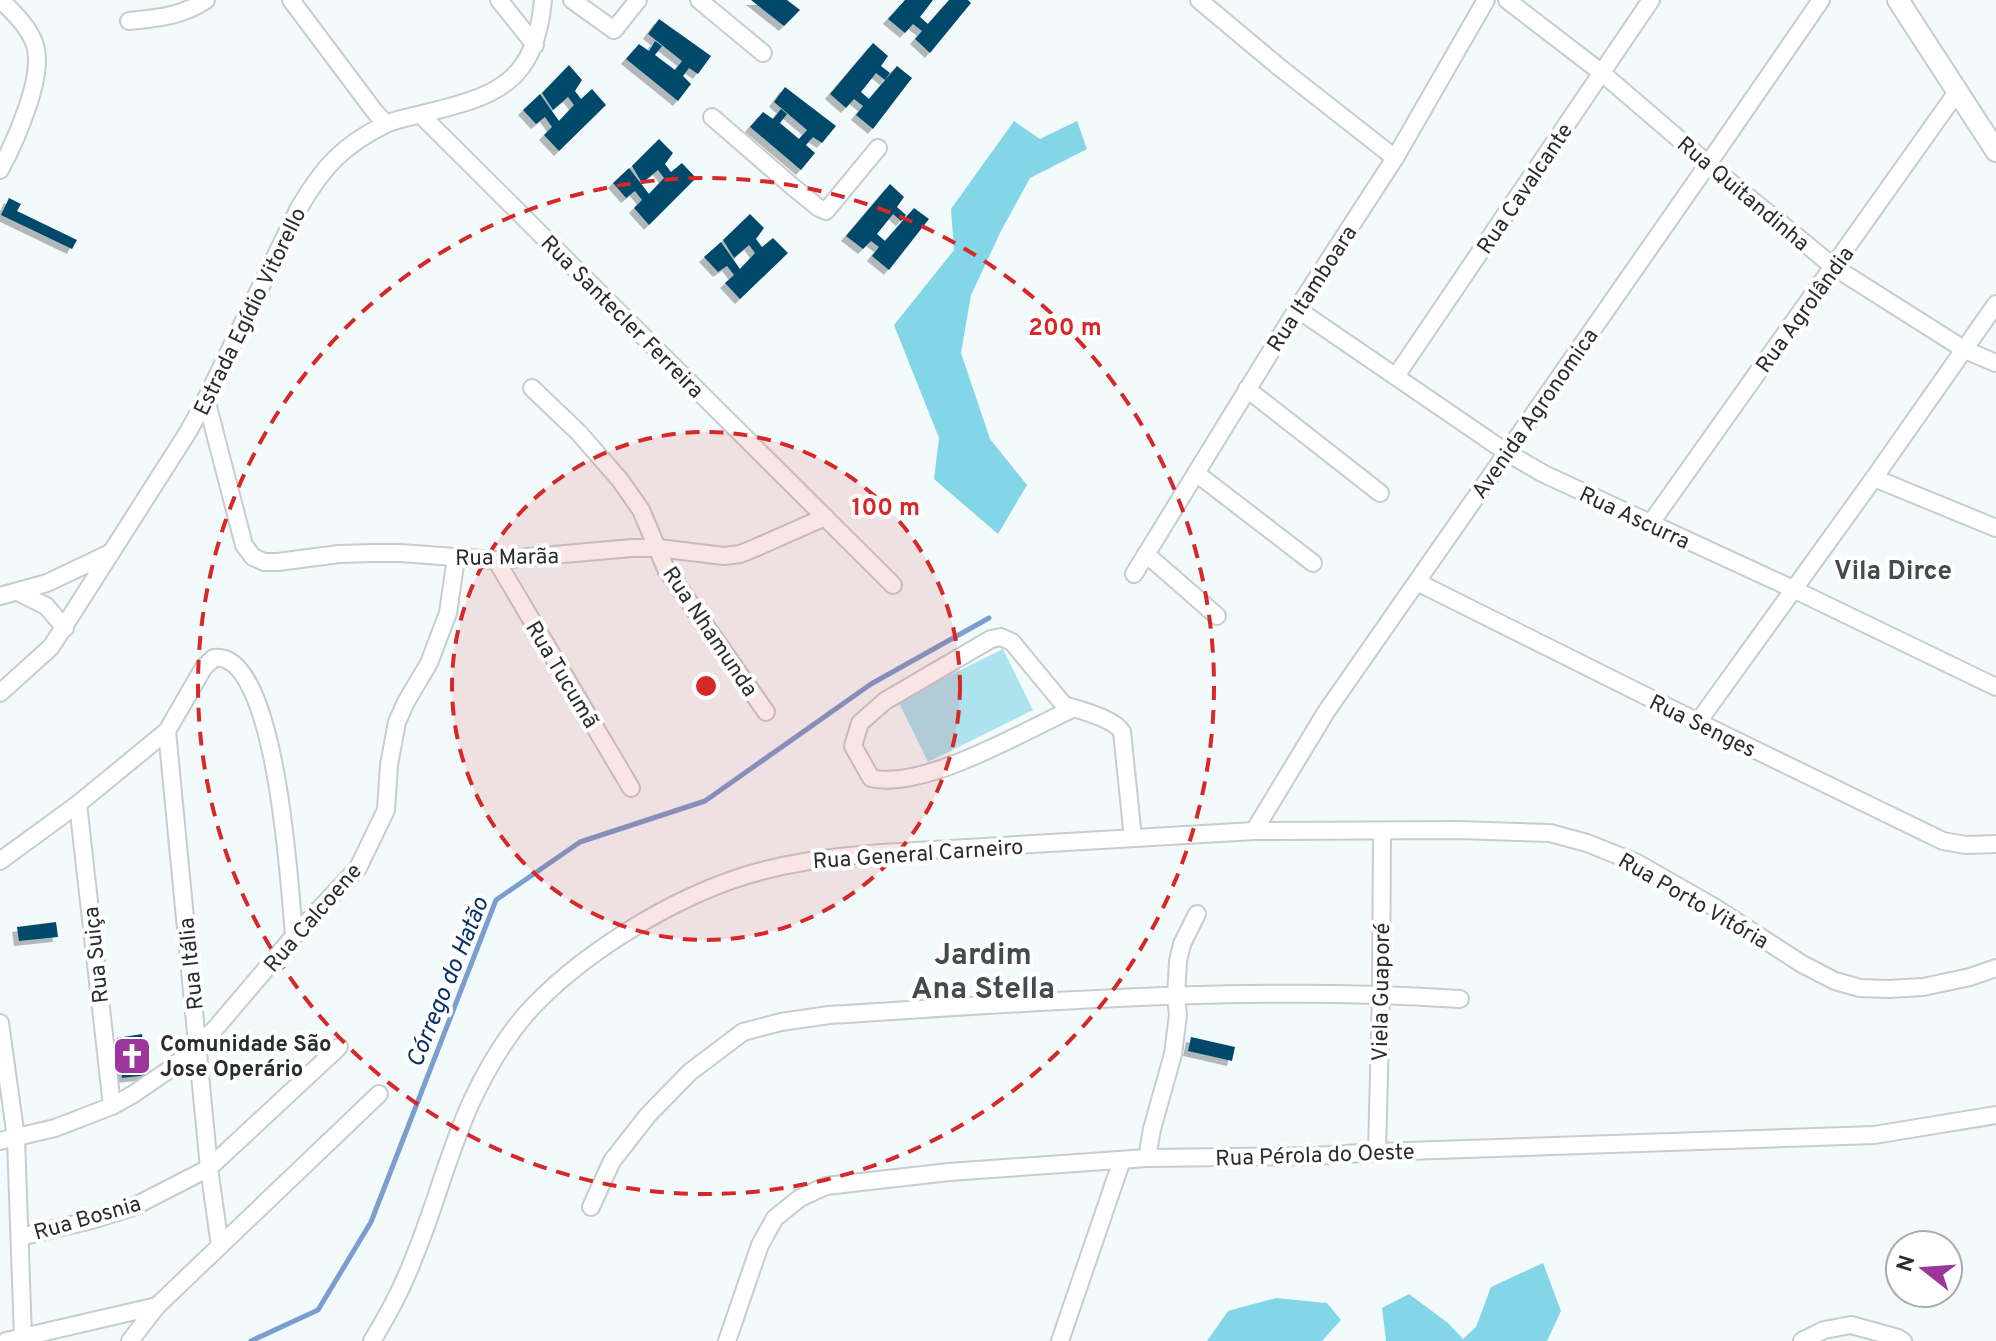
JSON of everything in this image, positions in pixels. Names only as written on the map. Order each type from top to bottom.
[{"type":"main road","points":[[1898,0],[1996,151]]},
{"type":"street","points":[[0,170],[23,119],[34,85],[37,62],[35,44],[23,23],[1,0]]},
{"type":"street","points":[[129,21],[187,11],[206,0]]},
{"type":"street","points":[[291,0],[386,124]]},
{"type":"street","points":[[499,0],[535,45]]},
{"type":"street","name":"Estrada Egídio Vitorello","points":[[0,693],[51,647],[65,628],[188,432],[312,186],[343,150],[386,124],[478,99],[513,78],[535,45],[543,0]]},
{"type":"street","points":[[572,0],[614,30],[638,0]]},
{"type":"street","points":[[699,0],[763,53]]},
{"type":"street","points":[[1199,0],[1395,158]]},
{"type":"street","name":"Rua Itamboara","points":[[1134,574],[1297,309],[1395,158],[1486,0]]},
{"type":"street","name":"Rua Quitandinha","points":[[1507,0],[1602,73],[1834,267],[1965,350],[1996,363]]},
{"type":"street","name":"Rua Cavalcante","points":[[1396,376],[1651,0]]},
{"type":"street","name":"Avenida Agronomica","points":[[1254,831],[1326,712],[1821,0]]},
{"type":"street","name":"Rua Agrolândia","points":[[1650,524],[1957,92]]},
{"type":"street","name":"Rua Santecler Ferreira","points":[[421,115],[825,517]]},
{"type":"street","points":[[712,117],[793,187],[826,211],[878,148]]},
{"type":"street","points":[[1698,722],[1996,304]]},
{"type":"street","name":"Rua Ascurra","points":[[1297,309],[1506,452],[1544,474],[1996,687]]},
{"type":"street","name":"Rua Nhamunda","points":[[532,388],[579,433],[620,480],[641,510],[666,569],[766,712]]},
{"type":"street","points":[[1247,389],[1380,493]]},
{"type":"street","name":"Rua Marãa","points":[[206,399],[244,545],[248,553],[264,562],[373,553],[496,560],[632,548],[658,548],[715,556],[740,554],[825,517]]},
{"type":"street","points":[[1196,473],[1313,563]]},
{"type":"street","points":[[1874,478],[1996,528]]},
{"type":"street","points":[[825,517],[893,585]]},
{"type":"street","points":[[0,596],[68,575],[112,552]]},
{"type":"street","points":[[1146,554],[1217,616]]},
{"type":"street","name":"Rua Calcoene","points":[[8,1140],[55,1128],[112,1106],[154,1081],[198,1046],[358,868],[386,810],[389,765],[397,722],[429,663],[448,613],[456,558]]},
{"type":"street","name":"Rua Tucumã","points":[[496,560],[631,788]]},
{"type":"street","name":"Rua Senges","points":[[1417,582],[1943,841],[1966,845],[1996,844]]},
{"type":"street","points":[[18,592],[54,612],[65,628]]},
{"type":"street","points":[[1074,708],[950,767],[898,781],[871,778],[853,746],[860,723],[885,701],[991,639],[1001,637],[1012,642],[1064,705],[1074,708],[1112,722],[1119,726],[1133,838]]},
{"type":"street","points":[[0,861],[78,804],[167,731],[204,667],[220,657],[233,662],[245,677],[262,716],[274,759],[283,815],[294,936]]},
{"type":"street","name":"Rua Itália","points":[[167,731],[209,1168],[220,1246]]},
{"type":"street","name":"Rua Suiça","points":[[78,804],[112,1106]]},
{"type":"street","name":"Rua General Carneiro","points":[[372,1341],[415,1257],[470,1105],[511,1034],[527,1013],[580,963],[657,915],[735,879],[822,858],[1254,831],[1382,831]]},
{"type":"street","name":"Rua Porto Vitória","points":[[1382,831],[1550,833],[1587,843],[1650,870],[1802,964],[1835,981],[1860,988],[1923,987],[1996,968]]},
{"type":"street","name":"Viela Guaporé","points":[[1377,1152],[1382,831]]},
{"type":"street","points":[[1147,1158],[1173,1054],[1178,1015],[1178,961],[1182,944],[1197,914]]},
{"type":"street","points":[[591,1207],[612,1161],[648,1115],[690,1072],[743,1032],[781,1022],[829,1015],[1176,997],[1381,994],[1460,999]]},
{"type":"street","points":[[0,1023],[8,1140],[20,1237],[14,1339],[157,1306]]},
{"type":"street","name":"Rua Bosnia","points":[[20,1237],[133,1207],[209,1168],[339,1047]]},
{"type":"street","points":[[130,1341],[157,1306],[379,1094]]},
{"type":"street","name":"Rua Pérola do Oeste","points":[[727,1341],[760,1245],[775,1218],[800,1198],[826,1186],[949,1172],[1147,1158],[1315,1156],[1874,1135],[1996,1115]]},
{"type":"street","points":[[1060,1341],[1122,1160]]},
{"type":"street","points":[[1802,1341],[1824,1330],[1851,1325],[1903,1341]]},
{"type":"shaded area","points":[[1014,121],[1040,139],[1077,121],[1087,149],[1030,178],[971,295],[961,353],[990,439],[1027,485],[998,534],[934,479],[939,438],[894,325],[954,250],[951,209]]},
{"type":"shaded area","points":[[1003,649],[1033,710],[928,762],[898,701]]},
{"type":"shaded area","points":[[1543,1263],[1561,1311],[1547,1341],[1386,1341],[1382,1308],[1409,1294],[1448,1323],[1463,1339],[1476,1327],[1491,1287]]},
{"type":"shaded area","points":[[1276,1298],[1327,1303],[1341,1320],[1322,1341],[1207,1341],[1228,1311]]},
{"type":"building","points":[[751,0],[787,0],[800,10],[784,26]]},
{"type":"building","points":[[905,0],[933,0],[920,17],[928,24],[949,0],[968,0],[971,3],[930,53],[915,39],[922,31],[913,24],[905,33],[888,19]]},
{"type":"building","points":[[659,19],[711,56],[698,74],[689,68],[683,76],[691,84],[678,101],[626,59],[639,44],[649,51],[655,41],[662,46],[655,55],[675,70],[682,61],[648,34]]},
{"type":"building","points":[[873,43],[888,56],[881,66],[890,73],[885,80],[876,73],[861,92],[869,99],[897,66],[912,78],[873,129],[856,115],[863,106],[854,99],[846,108],[830,94]]},
{"type":"building","points":[[569,65],[582,80],[575,91],[581,99],[592,89],[606,105],[559,151],[544,135],[552,127],[545,117],[536,124],[523,110],[540,94],[559,121],[574,105],[568,97],[553,110],[542,93]]},
{"type":"building","points":[[785,87],[836,126],[822,143],[813,137],[806,145],[815,153],[801,170],[750,127],[763,112],[773,119],[781,109],[787,114],[780,123],[799,139],[807,130],[774,102]]},
{"type":"building","points":[[659,139],[673,153],[665,164],[671,172],[682,163],[696,178],[649,225],[634,208],[642,200],[635,191],[626,198],[613,183],[629,168],[649,194],[664,178],[658,170],[642,183],[632,166]]},
{"type":"building","points":[[890,184],[904,197],[897,207],[906,215],[901,221],[893,214],[877,234],[885,241],[914,208],[929,219],[889,270],[872,256],[879,247],[871,241],[863,249],[846,236]]},
{"type":"building","points":[[9,198],[21,204],[17,211],[77,240],[72,249],[1,215]]},
{"type":"building","points":[[750,214],[764,228],[756,239],[762,247],[773,238],[788,253],[740,299],[725,283],[734,275],[727,266],[718,272],[704,257],[721,242],[740,269],[755,253],[749,245],[734,258],[723,240]]},
{"type":"building","points":[[56,922],[58,937],[19,941],[17,927]]},
{"type":"building","name":"Comunidade São Jose Operário","points":[[142,1034],[148,1075],[122,1078],[117,1038]]},
{"type":"building","points":[[1191,1037],[1235,1047],[1232,1061],[1188,1051]]},
{"type":"waterway","name":"Córrego do Hatão","points":[[251,1341],[318,1310],[371,1222],[496,900],[580,842],[705,801],[871,684],[989,618]]},
{"type":"place","name":"Comunidade São Jose Operário","points":[[132,1056]]},
{"type":"district","name":"Vila Dirce","points":[[1893,570]]},
{"type":"district","name":"Jardim Ana Stella","points":[[983,971]]}]
